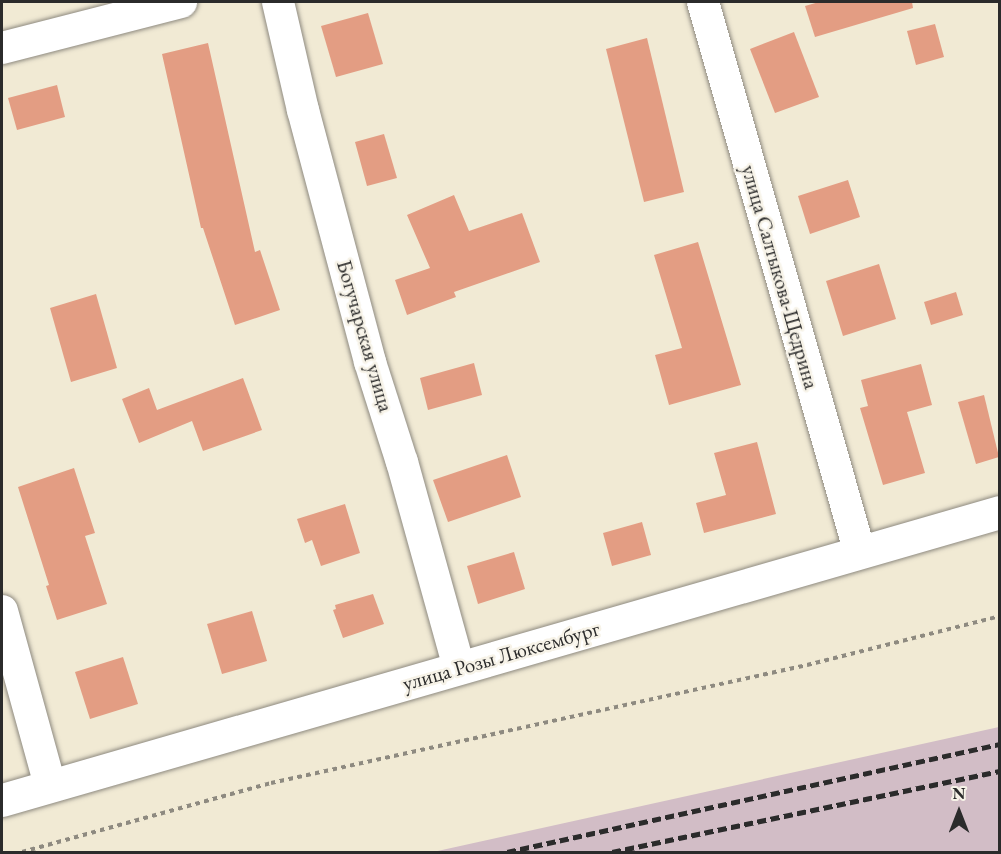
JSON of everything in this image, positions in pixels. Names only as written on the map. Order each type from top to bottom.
[{"type":"street","points":[[2,48],[181,2]]},
{"type":"street","name":"Богучарская улица","points":[[278,2],[303,110],[370,362],[402,462],[459,668]]},
{"type":"street","name":"улица Салтыкова-Щедрина","points":[[703,2],[860,553]]},
{"type":"street","name":"улица Розы Люксембург","points":[[2,800],[999,512]]},
{"type":"street","points":[[2,611],[50,785]]},
{"type":"path","points":[[22,852],[271,783],[807,665],[999,616]]},
{"type":"shaded area","points":[[999,727],[999,852],[433,852]]},
{"type":"building","points":[[819,2],[912,2],[913,8],[815,37],[805,6]]},
{"type":"building","points":[[368,13],[383,64],[336,77],[321,26]]},
{"type":"building","points":[[935,24],[944,57],[916,65],[907,31]]},
{"type":"building","points":[[794,32],[819,97],[775,113],[750,49]]},
{"type":"building","points":[[647,38],[684,192],[644,202],[606,49]]},
{"type":"building","points":[[208,43],[255,252],[260,250],[280,310],[235,325],[203,228],[201,228],[162,54]]},
{"type":"building","points":[[57,85],[65,117],[17,130],[8,98]]},
{"type":"building","points":[[384,134],[397,178],[367,186],[355,142]]},
{"type":"building","points":[[848,180],[860,217],[810,234],[798,196]]},
{"type":"building","points":[[454,195],[469,231],[522,213],[540,262],[454,292],[456,297],[407,315],[395,280],[430,268],[407,215]]},
{"type":"building","points":[[698,242],[741,385],[669,405],[655,355],[682,348],[654,255]]},
{"type":"building","points":[[879,264],[896,319],[843,336],[826,281]]},
{"type":"building","points":[[956,292],[963,315],[931,325],[924,302]]},
{"type":"building","points":[[96,294],[117,368],[71,382],[50,308]]},
{"type":"building","points":[[474,363],[482,395],[428,410],[420,378]]},
{"type":"building","points":[[921,364],[932,405],[907,412],[925,473],[883,485],[860,408],[868,406],[861,380]]},
{"type":"building","points":[[243,378],[262,430],[203,451],[192,421],[139,443],[122,399],[149,388],[157,410]]},
{"type":"building","points":[[984,395],[999,457],[976,464],[958,402]]},
{"type":"building","points":[[757,442],[776,514],[704,533],[696,503],[726,495],[714,453]]},
{"type":"building","points":[[507,455],[521,497],[448,522],[433,480]]},
{"type":"building","points":[[74,468],[95,533],[85,536],[107,604],[57,620],[46,586],[49,585],[18,487]]},
{"type":"building","points":[[345,504],[360,553],[321,566],[312,540],[305,543],[297,519]]},
{"type":"building","points":[[642,522],[651,555],[612,566],[603,533]]},
{"type":"building","points":[[514,552],[525,589],[478,604],[467,566]]},
{"type":"building","points":[[373,594],[384,624],[343,638],[333,610],[336,609],[335,605]]},
{"type":"building","points":[[252,611],[267,661],[222,674],[207,624]]},
{"type":"building","points":[[123,657],[138,704],[90,719],[75,672]]},
{"type":"railway","points":[[507,852],[1000,744]]},
{"type":"railway","points":[[612,852],[1000,771]]}]
